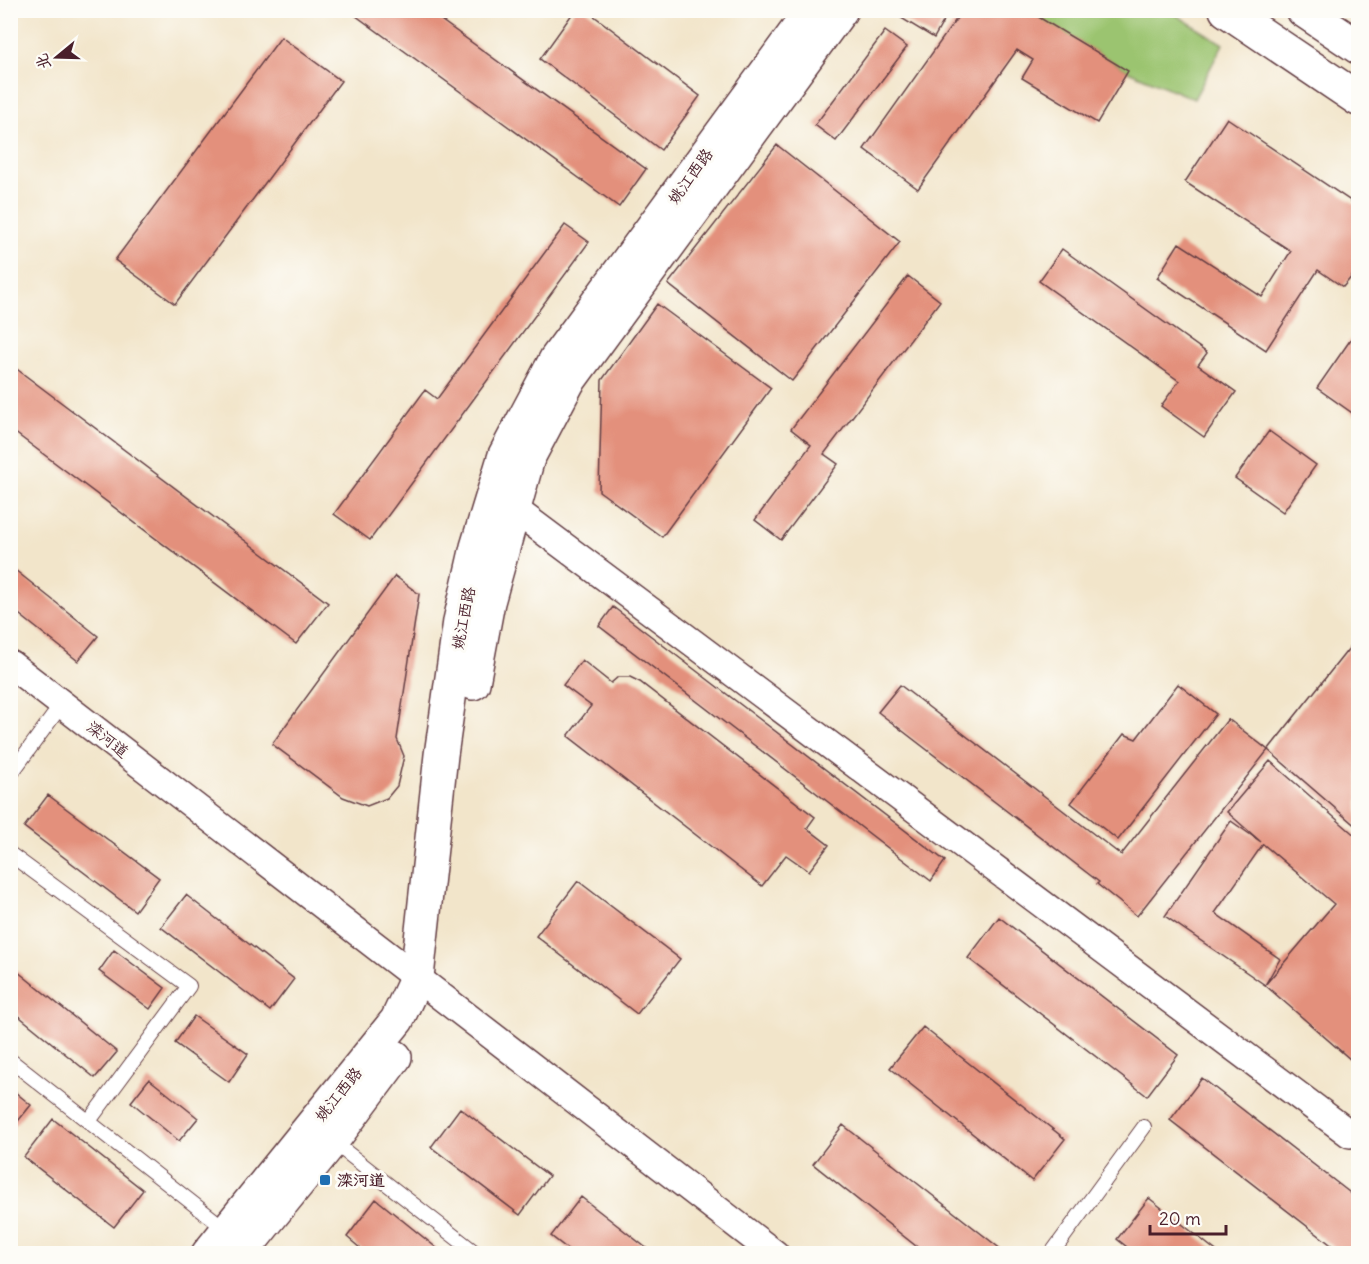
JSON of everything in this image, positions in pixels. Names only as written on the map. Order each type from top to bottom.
[{"type":"main road","name":"姚江西路","points":[[230,1246],[426,983],[441,755],[460,621],[477,546],[505,455],[556,359],[812,10]]},
{"type":"main road","name":"姚江西路","points":[[230,1246],[332,1141],[414,1032],[426,983],[444,942],[471,692],[488,602],[528,458],[568,382],[841,10]]},
{"type":"main road","points":[[1226,10],[1359,99]]},
{"type":"main road","points":[[1304,10],[1359,47]]},
{"type":"street","points":[[514,509],[1350,1134]]},
{"type":"street","name":"滦河道","points":[[10,664],[775,1254]]},
{"type":"lane","points":[[10,775],[62,704]]},
{"type":"lane","points":[[10,854],[189,986],[89,1121]]},
{"type":"lane","points":[[10,1060],[89,1121],[230,1246]]},
{"type":"lane","points":[[1051,1254],[1144,1127]]},
{"type":"lane","points":[[332,1141],[477,1254]]},
{"type":"green space","points":[[1027,11],[1170,11],[1223,44],[1194,99],[1128,71]]},
{"type":"building","points":[[348,10],[427,10],[646,169],[619,207]]},
{"type":"building","points":[[575,10],[586,10],[700,96],[661,150],[540,59]]},
{"type":"building","points":[[894,10],[1027,10],[1128,71],[1097,123],[1022,78],[1033,60],[1017,50],[918,189],[864,149],[960,14],[948,13],[934,38],[893,13]]},
{"type":"building","points":[[885,31],[907,47],[836,141],[815,125]]},
{"type":"building","points":[[281,37],[341,81],[175,304],[115,260]]},
{"type":"building","points":[[1227,118],[1358,206],[1358,269],[1343,287],[1318,270],[1266,350],[1157,278],[1179,243],[1262,297],[1291,251],[1185,182]]},
{"type":"building","points":[[777,145],[900,242],[792,381],[668,284]]},
{"type":"building","points":[[565,225],[589,242],[370,540],[334,514],[425,390],[437,399]]},
{"type":"building","points":[[1062,249],[1207,353],[1198,365],[1236,392],[1204,437],[1161,406],[1179,381],[1039,281]]},
{"type":"building","points":[[908,276],[940,301],[824,454],[838,464],[781,540],[755,520],[811,445],[791,429]]},
{"type":"building","points":[[657,304],[771,388],[662,537],[599,491],[602,380]]},
{"type":"building","points":[[1358,329],[1358,417],[1317,388]]},
{"type":"building","points":[[10,364],[328,603],[296,644],[10,429]]},
{"type":"building","points":[[1269,431],[1316,465],[1283,512],[1235,478]]},
{"type":"building","points":[[10,566],[98,636],[78,661],[10,607]]},
{"type":"building","points":[[395,576],[419,594],[397,739],[404,756],[397,786],[387,798],[367,806],[343,797],[272,744]]},
{"type":"building","points":[[613,607],[945,861],[931,881],[599,626]]},
{"type":"building","points":[[1358,637],[1358,828],[1268,750]]},
{"type":"building","points":[[582,660],[611,683],[618,677],[630,677],[640,682],[815,817],[807,828],[829,845],[809,871],[786,855],[762,886],[568,736],[591,706],[563,685]]},
{"type":"building","points":[[1178,684],[1216,714],[1118,840],[1071,803],[1124,734],[1136,739]]},
{"type":"building","points":[[900,685],[1121,855],[1228,719],[1268,750],[1137,916],[1097,884],[1099,882],[878,712]]},
{"type":"building","points":[[1270,761],[1358,838],[1358,1066],[1265,985],[1165,916],[1231,821],[1261,842],[1227,812]],"holes":[[[1263,844],[1334,904],[1265,985],[1280,959],[1215,913]]]},
{"type":"building","points":[[48,795],[159,878],[135,911],[24,827]]},
{"type":"building","points":[[578,881],[680,959],[637,1014],[536,936]]},
{"type":"building","points":[[186,895],[294,979],[270,1011],[161,927]]},
{"type":"building","points":[[999,917],[1178,1055],[1147,1096],[968,958]]},
{"type":"building","points":[[114,950],[165,988],[150,1009],[99,971]]},
{"type":"building","points":[[12,967],[117,1052],[95,1078],[10,1009],[10,969]]},
{"type":"building","points":[[194,1016],[248,1054],[229,1082],[175,1043]]},
{"type":"building","points":[[923,1027],[1065,1139],[1032,1181],[890,1068]]},
{"type":"building","points":[[1202,1078],[1358,1199],[1358,1254],[1343,1254],[1170,1120]]},
{"type":"building","points":[[149,1079],[198,1118],[179,1141],[131,1102]]},
{"type":"building","points":[[10,1088],[31,1105],[10,1131]]},
{"type":"building","points":[[460,1108],[549,1176],[520,1215],[431,1147]]},
{"type":"building","points":[[53,1119],[143,1190],[114,1227],[24,1157]]},
{"type":"building","points":[[843,1125],[1007,1254],[926,1254],[813,1164]]},
{"type":"building","points":[[581,1197],[654,1254],[574,1254],[551,1236]]},
{"type":"building","points":[[1149,1198],[1220,1254],[1136,1254],[1117,1239]]},
{"type":"building","points":[[376,1199],[444,1254],[367,1254],[347,1237]]},
{"type":"place","name":"滦河道","points":[[325,1180]]}]
